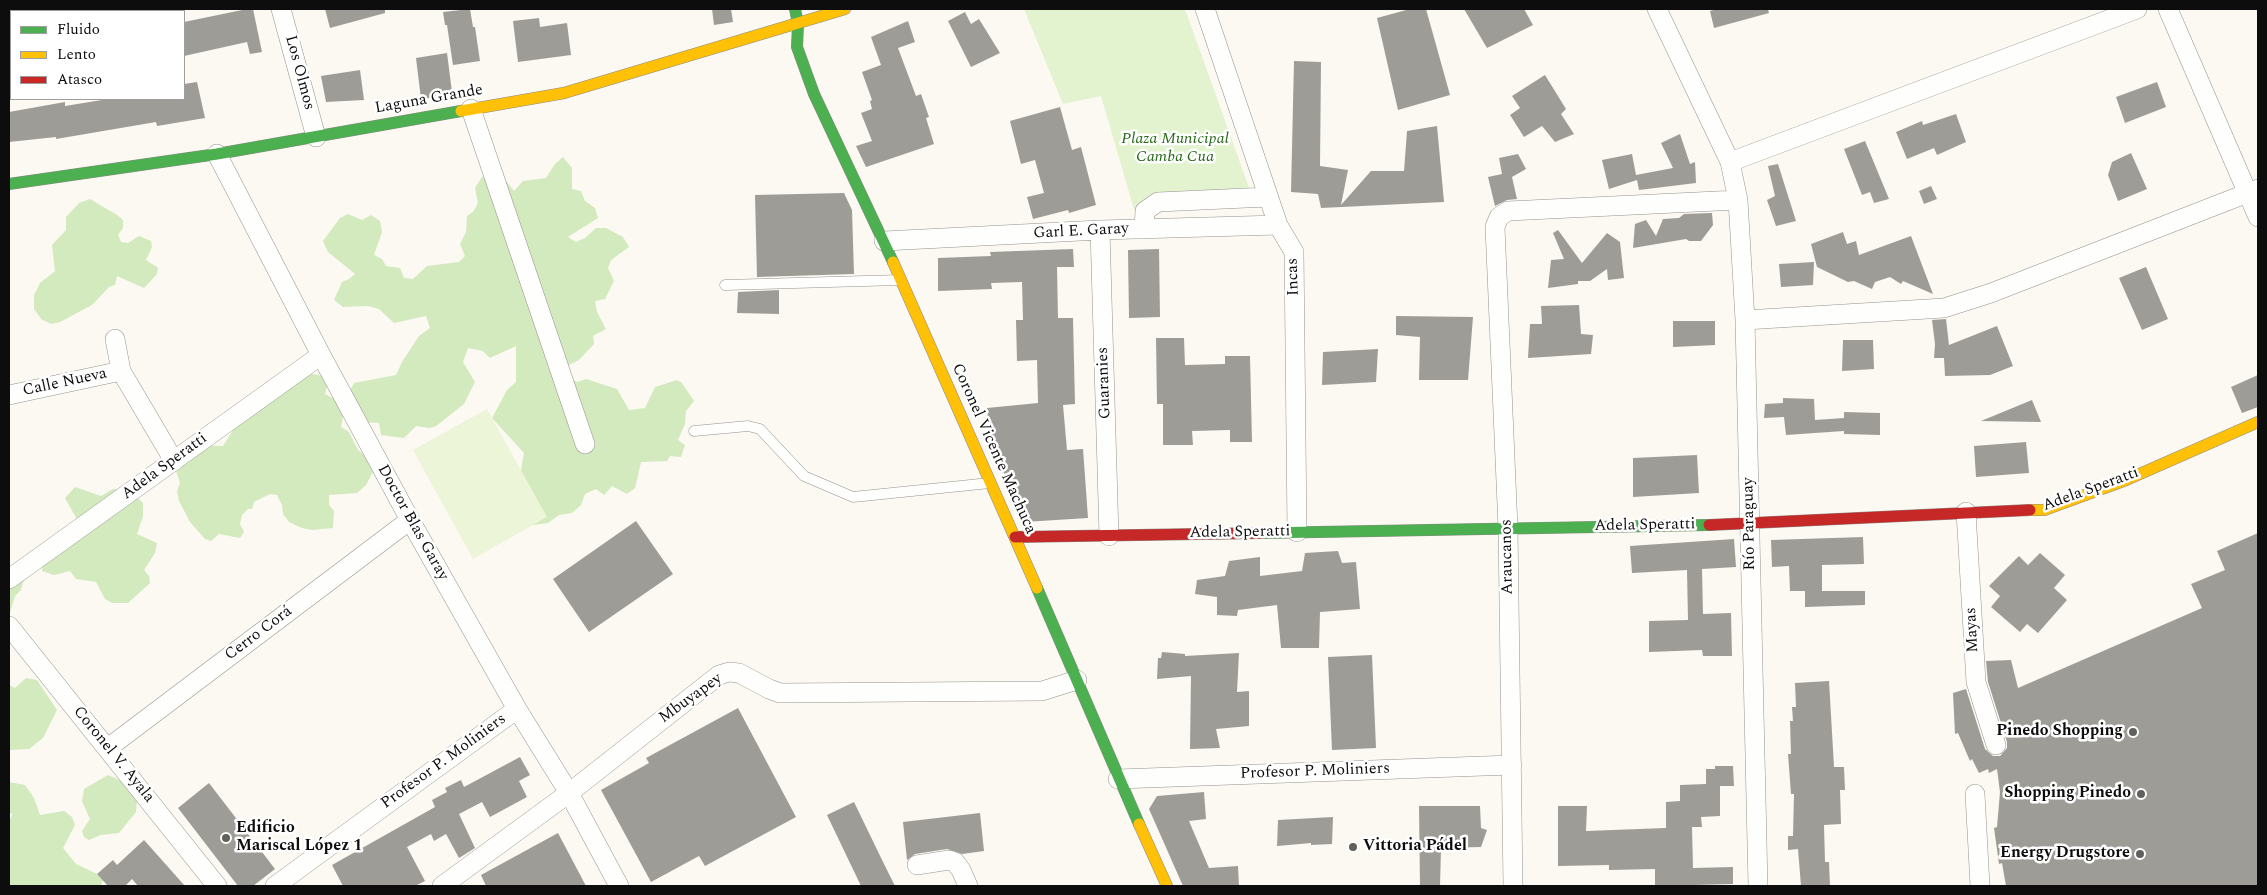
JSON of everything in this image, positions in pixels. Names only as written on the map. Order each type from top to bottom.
[{"type":"street","name":"Los Olmos","points":[[281,9],[316,137]]},
{"type":"street","name":"Coronel Vicente Machuca","points":[[795,9],[798,24],[797,47],[814,94],[884,241],[1167,886]]},
{"type":"street","name":"Laguna Grande","points":[[9,184],[217,154],[564,93],[845,9]]},
{"type":"street","name":"Incas","points":[[1205,9],[1278,225],[1294,252],[1298,532]]},
{"type":"street","name":"Río Paraguay","points":[[1657,9],[1730,162],[1738,200],[1745,320],[1758,886]]},
{"type":"street","points":[[1730,162],[2137,9]]},
{"type":"street","points":[[2168,9],[2253,191],[2258,217]]},
{"type":"street","points":[[471,109],[585,444]]},
{"type":"street","name":"Doctor Blas Garay","points":[[217,154],[321,355],[410,520],[517,709],[569,793],[619,886]]},
{"type":"street","points":[[1745,320],[1944,308],[1991,294],[2253,191]]},
{"type":"street","points":[[1144,229],[1145,210],[1158,202],[1268,196]]},
{"type":"street","name":"Araucanos","points":[[1513,886],[1508,528],[1495,227],[1499,217],[1508,211],[1738,200]]},
{"type":"street","name":"Garl E. Garay","points":[[884,241],[1100,230],[1278,225]]},
{"type":"street","name":"Guaranies","points":[[1100,230],[1109,536]]},
{"type":"street","points":[[115,338],[121,371],[174,461]]},
{"type":"street","name":"Adela Speratti","points":[[9,579],[321,355]]},
{"type":"street","name":"Calle Nueva","points":[[9,395],[121,371]]},
{"type":"street","name":"Adela Speratti","points":[[1015,537],[1750,524],[1966,512],[2044,510],[2116,484],[2258,422]]},
{"type":"street","name":"Mayas","points":[[1966,512],[1976,682],[1996,744]]},
{"type":"street","name":"Cerro Corá","points":[[108,748],[410,520]]},
{"type":"street","name":"Coronel V. Ayala","points":[[9,626],[217,886]]},
{"type":"street","name":"Mbuyapey","points":[[442,886],[569,793],[718,675],[729,672],[739,673],[780,693],[1042,691],[1077,680]]},
{"type":"street","name":"Profesor P. Moliniers","points":[[275,886],[517,709]]},
{"type":"street","name":"Profesor P. Moliniers","points":[[1118,778],[1512,764]]},
{"type":"street","points":[[1975,794],[1980,886]]},
{"type":"street","points":[[917,865],[949,860],[955,862],[968,886]]},
{"type":"lane","points":[[725,286],[901,280]]},
{"type":"lane","points":[[694,431],[748,426],[760,429],[804,476],[853,497],[991,483]]},
{"type":"green space","name":"Plaza Municipal Camba Cua","points":[[1024,9],[1185,9],[1252,196],[1136,216],[1101,96],[1063,104]]},
{"type":"green space","points":[[563,157],[572,168],[572,189],[581,191],[585,201],[595,208],[598,218],[568,237],[576,242],[585,238],[596,228],[606,228],[623,237],[629,247],[611,260],[608,268],[614,281],[605,299],[595,301],[597,312],[606,329],[593,336],[594,344],[579,360],[567,366],[561,373],[577,382],[586,379],[617,389],[629,410],[645,408],[655,387],[677,380],[682,383],[694,401],[686,411],[685,424],[678,440],[685,445],[681,457],[670,456],[667,461],[641,462],[635,488],[627,494],[612,486],[604,495],[596,489],[585,494],[581,505],[572,513],[559,515],[548,523],[533,525],[521,470],[524,453],[492,418],[507,390],[516,382],[516,346],[490,358],[483,351],[468,348],[463,362],[475,382],[464,404],[436,426],[430,428],[416,426],[404,438],[381,435],[379,423],[365,422],[349,392],[354,383],[396,375],[419,336],[430,328],[426,316],[394,323],[379,309],[368,306],[343,307],[334,300],[342,282],[355,274],[328,252],[323,241],[340,218],[348,214],[362,220],[371,215],[380,221],[382,232],[374,255],[382,259],[386,266],[400,268],[404,278],[413,279],[427,266],[459,262],[465,256],[460,244],[466,232],[467,216],[473,212],[478,203],[475,188],[482,177],[499,172],[514,191],[523,181],[546,178],[555,164]]},
{"type":"green space","points":[[90,199],[123,220],[123,228],[118,235],[121,242],[128,243],[139,236],[151,241],[152,247],[146,260],[158,268],[157,274],[144,288],[117,276],[115,285],[109,287],[92,305],[60,322],[51,324],[41,319],[34,309],[34,295],[40,283],[55,271],[52,245],[66,230],[66,217],[79,203]]},
{"type":"green space","points":[[299,371],[323,376],[328,383],[325,394],[340,402],[344,412],[341,427],[349,432],[358,450],[366,456],[373,472],[366,485],[357,493],[329,495],[329,505],[334,511],[333,528],[312,530],[289,522],[283,514],[282,505],[277,495],[270,494],[254,502],[252,509],[248,509],[242,515],[240,524],[244,532],[240,538],[219,534],[211,541],[205,539],[190,522],[179,501],[177,491],[180,483],[175,468],[196,445],[223,446],[235,427]]},
{"type":"green space","points":[[487,409],[547,517],[473,559],[413,450]]},
{"type":"green space","points":[[75,487],[101,496],[113,489],[131,491],[143,503],[143,516],[137,534],[157,543],[155,553],[144,570],[149,576],[150,583],[128,603],[112,603],[105,599],[96,582],[76,579],[70,571],[54,575],[42,571],[43,555],[79,523],[65,498]]},
{"type":"green space","points":[[31,574],[23,582],[21,590],[15,596],[9,616],[9,576]]},
{"type":"green space","points":[[26,678],[37,680],[57,710],[43,738],[29,749],[9,750],[9,685],[15,688]]},
{"type":"green space","points":[[108,775],[124,782],[137,800],[136,812],[119,833],[101,835],[89,840],[84,837],[82,831],[90,819],[82,801],[84,789]]},
{"type":"green space","points":[[9,782],[25,785],[34,798],[40,815],[64,811],[72,817],[75,825],[63,848],[76,864],[97,874],[103,880],[101,886],[9,886],[9,823],[12,814],[9,812]]},
{"type":"building","points":[[253,9],[262,52],[250,54],[247,42],[185,56],[185,22]]},
{"type":"building","points":[[325,9],[385,9],[385,13],[330,28]]},
{"type":"building","points":[[470,9],[473,27],[475,27],[480,61],[453,65],[447,25],[445,25],[443,12]]},
{"type":"building","points":[[712,9],[731,9],[733,22],[714,25]]},
{"type":"building","points":[[1410,9],[1426,9],[1450,95],[1398,110],[1377,18]]},
{"type":"building","points":[[1464,9],[1524,9],[1533,25],[1487,48]]},
{"type":"building","points":[[1717,9],[1768,9],[1769,13],[1714,28],[1710,11]]},
{"type":"building","points":[[965,12],[971,24],[979,19],[1000,53],[971,67],[948,21]]},
{"type":"building","points":[[539,18],[540,27],[567,23],[571,55],[518,62],[513,21]]},
{"type":"building","points":[[908,21],[915,42],[898,48],[916,96],[921,94],[929,117],[926,118],[934,144],[866,167],[856,146],[872,141],[861,113],[872,109],[870,101],[872,100],[862,72],[881,65],[871,37]]},
{"type":"building","points":[[447,53],[452,92],[436,94],[436,97],[421,99],[416,58]]},
{"type":"building","points":[[1294,61],[1321,62],[1320,166],[1348,170],[1341,205],[1371,171],[1404,171],[1407,131],[1437,126],[1444,202],[1321,208],[1318,194],[1291,192]]},
{"type":"building","points":[[360,70],[364,100],[326,102],[321,76]]},
{"type":"building","points":[[1545,75],[1566,109],[1561,114],[1574,134],[1555,142],[1542,126],[1524,137],[1510,115],[1520,108],[1512,96]]},
{"type":"building","points":[[197,82],[205,118],[157,126],[156,122],[56,139],[56,137],[9,142],[9,112],[65,102],[65,106],[102,100],[185,100],[185,84]]},
{"type":"building","points":[[2157,82],[2166,107],[2125,123],[2116,97]]},
{"type":"building","points":[[1060,107],[1072,150],[1081,147],[1096,205],[1069,213],[1068,210],[1033,219],[1027,197],[1044,193],[1035,160],[1021,164],[1010,121]]},
{"type":"building","points":[[1956,114],[1966,142],[1937,155],[1934,148],[1907,159],[1896,132],[1922,121],[1923,125]]},
{"type":"building","points":[[1680,134],[1690,164],[1695,162],[1696,183],[1639,190],[1637,180],[1609,189],[1602,160],[1632,154],[1636,175],[1673,168],[1661,143]]},
{"type":"building","points":[[1865,141],[1889,199],[1874,203],[1870,192],[1862,195],[1844,149]]},
{"type":"building","points":[[2131,153],[2147,189],[2118,201],[2108,175],[2112,162]]},
{"type":"building","points":[[1518,154],[1526,169],[1512,177],[1517,199],[1507,200],[1495,206],[1488,177],[1502,174],[1499,158]]},
{"type":"building","points":[[1778,164],[1796,221],[1776,226],[1767,200],[1775,196],[1768,166]]},
{"type":"building","points":[[1931,186],[1937,199],[1924,204],[1919,191]]},
{"type":"building","points":[[844,193],[852,210],[854,274],[757,277],[755,195]]},
{"type":"building","points":[[1712,213],[1713,225],[1701,241],[1689,241],[1686,239],[1633,248],[1635,224],[1646,220],[1656,236],[1663,219],[1679,218],[1684,214]]},
{"type":"building","points":[[1558,230],[1582,263],[1607,233],[1620,242],[1624,278],[1608,280],[1607,269],[1590,281],[1578,281],[1578,284],[1548,288],[1551,260],[1564,259],[1553,233]]},
{"type":"building","points":[[1843,232],[1847,244],[1856,241],[1859,255],[1911,236],[1933,294],[1903,281],[1901,284],[1890,277],[1875,282],[1872,289],[1854,281],[1848,282],[1817,267],[1811,244]]},
{"type":"building","points":[[1073,249],[1074,267],[1057,267],[1058,318],[1073,318],[1075,404],[1063,405],[1067,450],[1083,449],[1088,518],[1024,522],[1006,476],[1000,467],[999,456],[995,457],[994,454],[993,437],[989,438],[987,408],[1038,403],[1037,360],[1017,361],[1016,320],[1023,320],[1022,282],[991,283],[992,289],[938,291],[938,258],[991,256],[990,252]]},
{"type":"building","points":[[1159,249],[1160,317],[1129,318],[1128,250]]},
{"type":"building","points":[[1814,262],[1813,285],[1781,287],[1779,264]]},
{"type":"building","points":[[2146,267],[2168,319],[2142,330],[2119,278]]},
{"type":"building","points":[[779,290],[779,314],[737,313],[738,292]]},
{"type":"building","points":[[1579,305],[1581,334],[1593,335],[1591,354],[1528,358],[1530,324],[1542,324],[1541,306]]},
{"type":"building","points":[[1396,316],[1473,317],[1468,380],[1419,380],[1420,337],[1396,335]]},
{"type":"building","points":[[1946,319],[1949,345],[1997,326],[2013,366],[1990,375],[1945,376],[1944,358],[1934,358],[1935,344],[1932,320]]},
{"type":"building","points":[[1673,321],[1715,321],[1715,345],[1673,347]]},
{"type":"building","points":[[1156,338],[1184,338],[1185,365],[1225,364],[1225,356],[1250,356],[1252,442],[1230,442],[1230,430],[1192,431],[1193,445],[1163,445],[1163,404],[1157,404]]},
{"type":"building","points":[[1843,340],[1873,340],[1874,369],[1842,371]]},
{"type":"building","points":[[1378,349],[1376,382],[1322,385],[1323,352]]},
{"type":"building","points":[[2258,375],[2258,407],[2242,413],[2231,387]]},
{"type":"building","points":[[1783,398],[1814,399],[1815,420],[1844,418],[1844,412],[1880,413],[1880,435],[1844,434],[1844,431],[1786,435],[1784,417],[1764,418],[1765,404],[1783,403]]},
{"type":"building","points":[[2032,400],[2041,422],[1981,421]]},
{"type":"building","points":[[2026,442],[2029,473],[1976,477],[1974,446]]},
{"type":"building","points":[[1697,455],[1699,493],[1633,497],[1633,458]]},
{"type":"building","points":[[636,521],[673,574],[589,632],[553,579]]},
{"type":"building","name":"Shopping Pinedo","points":[[2258,533],[2258,886],[2006,886],[2002,863],[1999,864],[1994,828],[1997,827],[2000,792],[1997,769],[1989,773],[1988,769],[1979,773],[1972,759],[1970,761],[1958,733],[1955,734],[1953,693],[1966,689],[1985,749],[1993,756],[2000,756],[2007,748],[2007,742],[1988,682],[1986,661],[2011,660],[2018,688],[2202,608],[2191,584],[2225,570],[2217,551]]},
{"type":"building","points":[[1863,537],[1864,564],[1822,565],[1822,591],[1865,591],[1865,605],[1805,607],[1805,591],[1790,591],[1789,566],[1772,567],[1771,540]]},
{"type":"building","points":[[1734,539],[1736,567],[1702,569],[1703,614],[1731,613],[1732,656],[1703,656],[1702,650],[1649,652],[1649,621],[1688,620],[1687,570],[1632,573],[1630,546]]},
{"type":"building","points":[[1338,551],[1342,563],[1356,562],[1360,609],[1320,612],[1319,648],[1281,648],[1277,605],[1238,610],[1237,616],[1217,615],[1217,597],[1195,594],[1197,580],[1225,576],[1229,561],[1260,557],[1260,576],[1302,571],[1305,553]]},
{"type":"building","points":[[2040,553],[2065,575],[2054,588],[2067,600],[2038,633],[2027,624],[2020,632],[1991,607],[2000,596],[1989,586],[2019,556],[2028,565]]},
{"type":"building","points":[[1162,652],[1185,654],[1185,656],[1239,653],[1237,692],[1249,691],[1249,726],[1216,729],[1220,748],[1190,749],[1191,676],[1157,679],[1158,658],[1161,658]]},
{"type":"building","points":[[1372,655],[1376,748],[1332,750],[1328,657]]},
{"type":"building","points":[[1829,681],[1834,767],[1844,767],[1845,790],[1840,790],[1841,824],[1824,825],[1825,862],[1829,862],[1830,886],[1801,886],[1798,849],[1788,850],[1788,836],[1793,836],[1794,794],[1791,794],[1788,754],[1791,754],[1790,721],[1793,721],[1792,707],[1796,707],[1795,683]]},
{"type":"building","points":[[738,708],[796,817],[705,866],[699,856],[651,882],[601,790],[649,763],[646,758]]},
{"type":"building","points":[[520,757],[530,775],[519,781],[527,797],[490,817],[482,802],[459,814],[475,848],[459,858],[446,834],[434,841],[431,834],[407,847],[425,881],[415,886],[343,886],[332,865],[435,807],[432,800],[447,792],[445,788],[461,780],[464,787]]},
{"type":"building","points":[[1715,766],[1733,766],[1734,786],[1720,786],[1720,816],[1701,817],[1702,827],[1692,827],[1693,868],[1733,867],[1733,884],[1655,886],[1655,869],[1609,870],[1609,865],[1558,866],[1558,806],[1587,806],[1586,831],[1666,828],[1666,802],[1680,801],[1680,785],[1706,784],[1706,769],[1715,769]]},
{"type":"building","name":"Edificio Mariscal López 1","points":[[209,783],[275,869],[253,886],[238,886],[178,808]]},
{"type":"building","points":[[1204,792],[1206,819],[1189,821],[1209,868],[1238,866],[1239,886],[1183,886],[1149,809],[1157,796]]},
{"type":"building","points":[[854,802],[895,886],[861,886],[827,815]]},
{"type":"building","points":[[1419,806],[1480,806],[1481,828],[1487,830],[1481,847],[1441,848],[1440,886],[1420,886]]},
{"type":"building","points":[[980,813],[984,851],[962,854],[947,849],[915,854],[907,860],[903,822]]},
{"type":"building","points":[[1333,817],[1332,844],[1311,845],[1311,843],[1277,846],[1278,820]]},
{"type":"building","points":[[558,833],[586,886],[486,886],[481,875]]},
{"type":"building","points":[[144,840],[185,886],[138,886],[132,879],[125,886],[108,886],[97,874],[113,860],[117,865]]},
{"type":"traffic: fast","points":[[795,9],[798,24],[797,47],[814,94],[893,262]]},
{"type":"traffic: fast","points":[[9,184],[217,154],[461,111]]},
{"type":"traffic: fast","points":[[1261,533],[1709,525]]},
{"type":"traffic: fast","points":[[1037,588],[1139,824]]},
{"type":"traffic: slow","points":[[461,111],[564,93],[845,9]]},
{"type":"traffic: slow","points":[[893,262],[1037,588]]},
{"type":"traffic: slow","points":[[2030,510],[2044,510],[2126,480],[2258,422]]},
{"type":"traffic: slow","points":[[1139,824],[1167,886]]},
{"type":"traffic: jam","points":[[1709,525],[2030,510]]},
{"type":"traffic: jam","points":[[1015,537],[1261,533]]},
{"type":"place","name":"Pinedo Shopping","points":[[2133,732]]},
{"type":"place","name":"Shopping Pinedo","points":[[2141,794]]},
{"type":"place","name":"Edificio Mariscal López 1","points":[[226,838]]},
{"type":"place","name":"Vittoria Pádel","points":[[1353,847]]},
{"type":"place","name":"Energy Drugstore","points":[[2140,854]]}]
